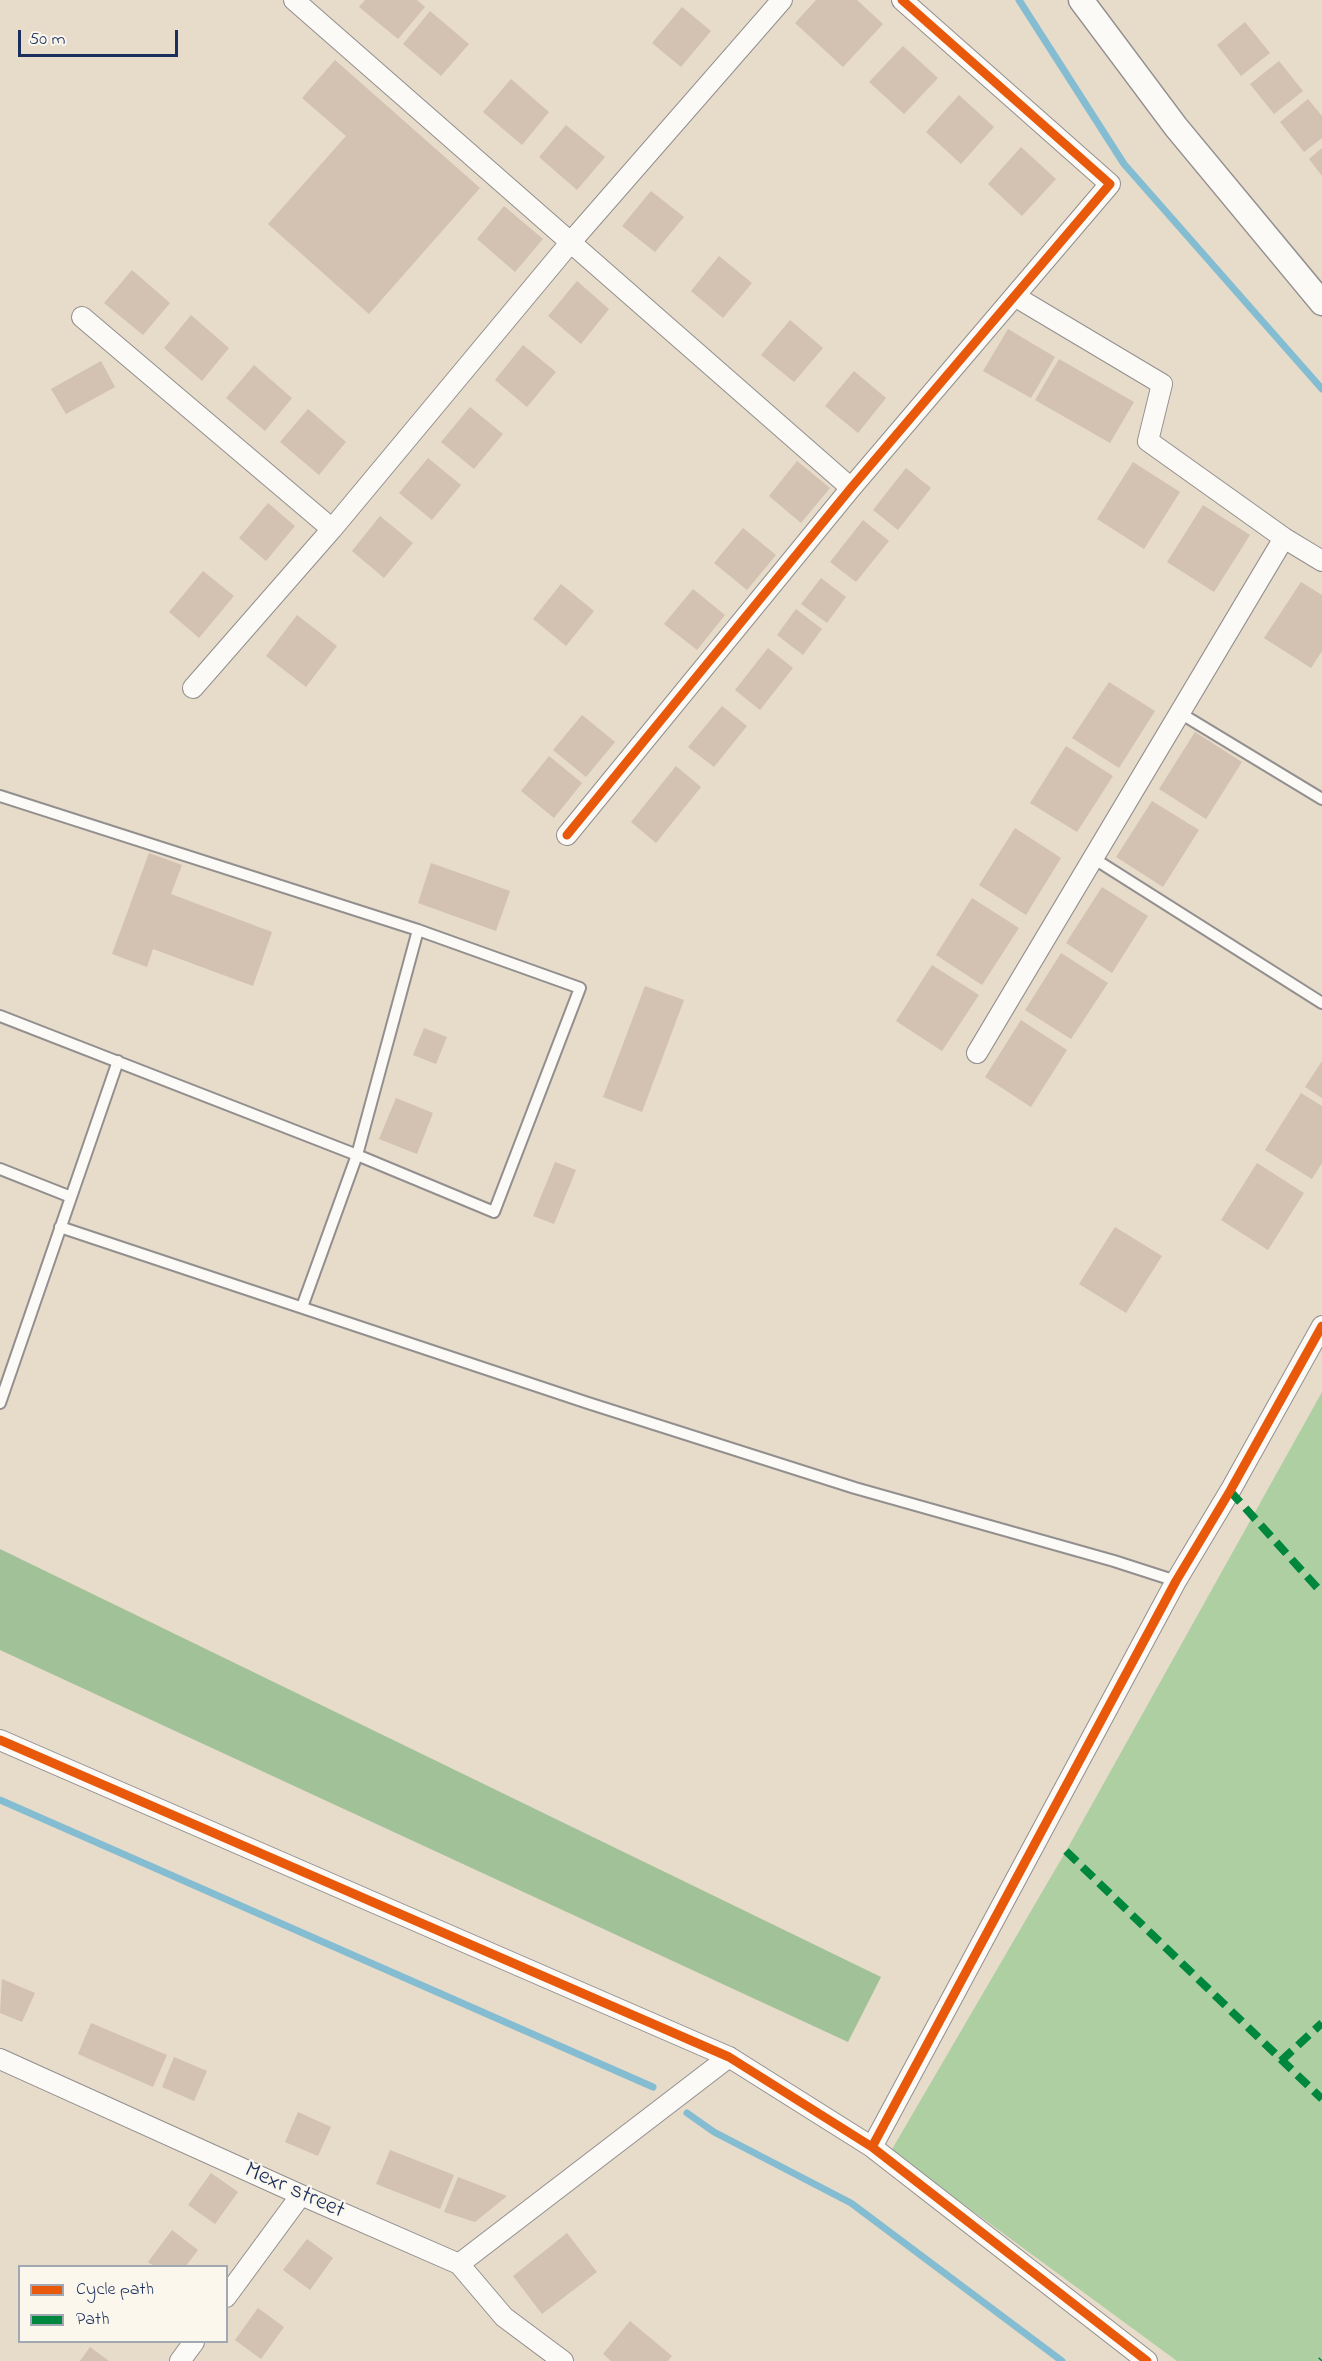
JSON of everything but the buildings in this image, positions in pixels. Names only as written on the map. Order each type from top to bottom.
[{"type":"street","points":[[294,0],[851,488]]},
{"type":"street","points":[[193,688],[332,530],[570,243],[782,0]]},
{"type":"street","points":[[567,835],[851,488],[1110,184],[902,0]]},
{"type":"street","points":[[1081,0],[1176,127],[1322,303]]},
{"type":"street","points":[[1016,297],[1162,384],[1148,441],[1284,538],[1322,561]]},
{"type":"street","points":[[82,316],[332,530]]},
{"type":"street","points":[[977,1053],[1284,538]]},
{"type":"street","points":[[872,2147],[1176,1581],[1230,1491],[1322,1326]]},
{"type":"street","points":[[0,1740],[729,2057],[872,2147],[1147,2361]]},
{"type":"street","points":[[459,2264],[729,2057]]},
{"type":"street","name":"Mexr street","points":[[0,2059],[459,2264],[504,2317],[563,2361]]},
{"type":"street","points":[[228,2294],[301,2195]]},
{"type":"street","points":[[180,2361],[193,2343]]},
{"type":"lane","points":[[1180,713],[1322,799]]},
{"type":"lane","points":[[0,796],[418,930],[580,988],[494,1212],[357,1155],[0,1016]]},
{"type":"lane","points":[[1093,858],[1322,1003]]},
{"type":"lane","points":[[302,1307],[357,1155],[418,930]]},
{"type":"lane","points":[[0,1403],[118,1061]]},
{"type":"lane","points":[[0,1169],[71,1197]]},
{"type":"lane","points":[[60,1227],[844,1485],[1092,1554],[1176,1581]]},
{"type":"green space","points":[[1322,1392],[1322,2361],[1177,2361],[891,2151],[1066,1851]]},
{"type":"green space","points":[[0,1549],[881,1977],[848,2042],[0,1650]]},
{"type":"waterway","points":[[1019,0],[1124,164],[1322,389]]},
{"type":"waterway","points":[[0,1800],[653,2087]]},
{"type":"waterway","points":[[687,2113],[714,2132],[851,2203],[1062,2361]]},
{"type":"marked path","points":[[1230,1491],[1322,1593]]},
{"type":"marked path","points":[[1066,1851],[1322,2099]]},
{"type":"marked path","points":[[1281,2061],[1322,2023]]},
{"type":"cycle path","points":[[567,835],[851,488],[1110,184],[902,0]]},
{"type":"cycle path","points":[[872,2147],[1176,1581],[1230,1491],[1322,1326]]},
{"type":"cycle path","points":[[0,1740],[729,2057],[872,2147],[1147,2361]]}]
